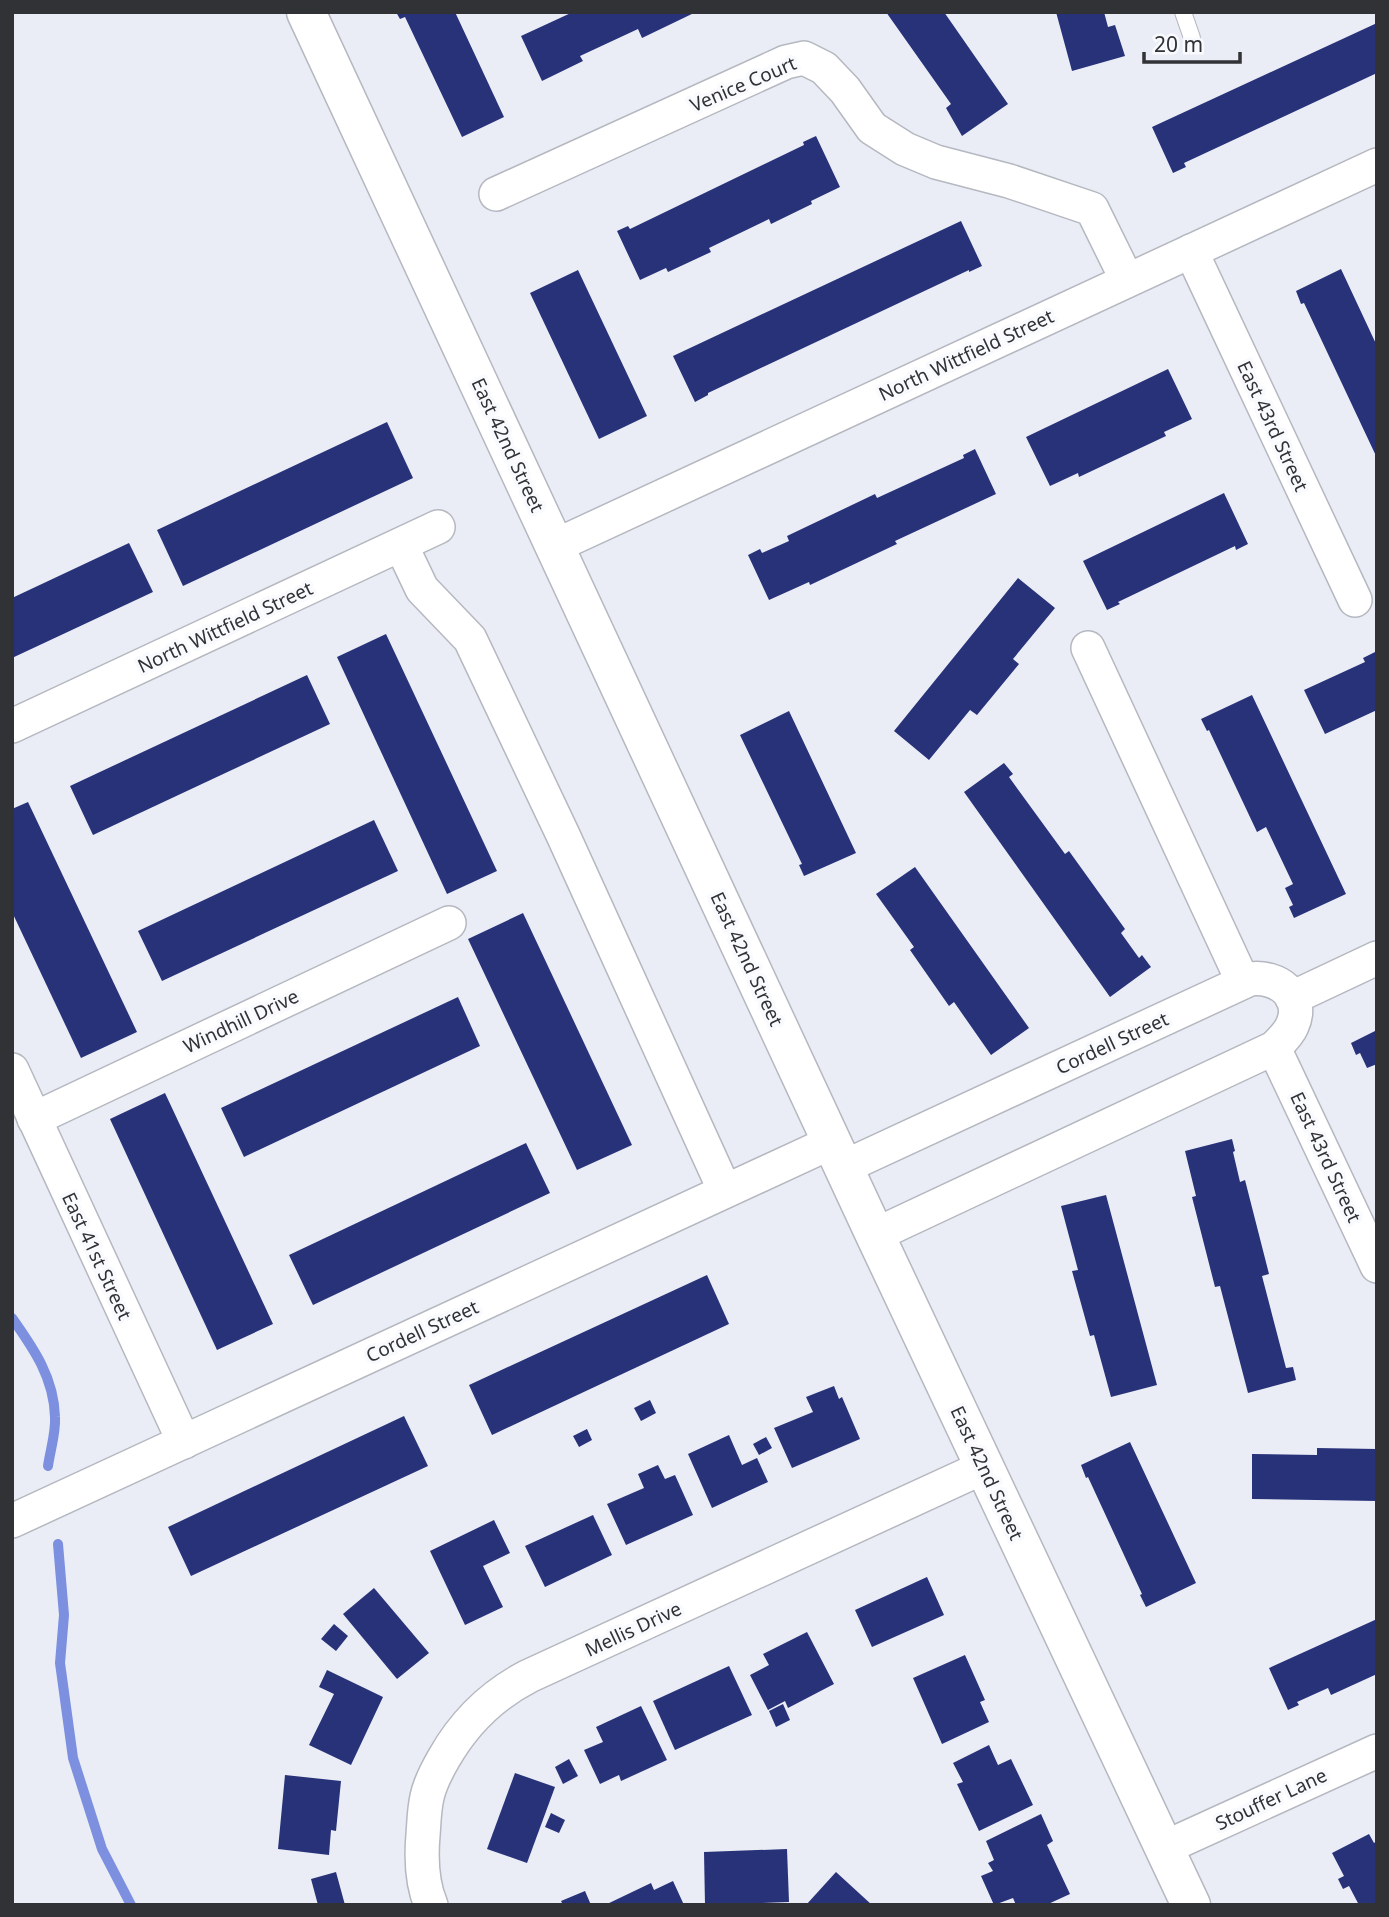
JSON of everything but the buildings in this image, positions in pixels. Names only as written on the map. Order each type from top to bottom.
[{"type":"street","name":"East 42nd Street","points":[[306,12],[875,1235],[1191,1905]]},
{"type":"street","name":"Venice Court","points":[[496,194],[786,62],[804,58],[824,68],[838,82],[872,128],[905,149],[936,162],[1009,181],[1092,209],[1127,280]]},
{"type":"street","name":"North Wittfield Street","points":[[555,546],[1377,165]]},
{"type":"street","name":"East 43rd Street","points":[[1191,251],[1355,600]]},
{"type":"street","name":"North Wittfield Street","points":[[12,726],[438,527]]},
{"type":"street","points":[[401,545],[422,589],[470,639],[564,835],[726,1191]]},
{"type":"street","points":[[1088,648],[1243,982]]},
{"type":"street","name":"Windhill Drive","points":[[34,1119],[449,923]]},
{"type":"street","points":[[875,1235],[1274,1048],[1286,1037],[1296,1017],[1292,998],[1377,958]]},
{"type":"street","name":"Cordell Street","points":[[12,1521],[726,1191],[838,1155],[1250,979],[1265,978],[1285,987],[1292,998]]},
{"type":"street","name":"East 43rd Street","points":[[1274,1048],[1377,1266]]},
{"type":"street","name":"East 41st Street","points":[[12,1070],[184,1442]]},
{"type":"street","name":"Mellis Drive","points":[[431,1905],[421,1857],[431,1784],[453,1743],[470,1720],[492,1699],[529,1676],[984,1468]]},
{"type":"street","name":"Stouffer Lane","points":[[1164,1848],[1377,1751]]},
{"type":"lane","points":[[1183,12],[1192,38]]},
{"type":"waterway","points":[[12,1318],[35,1353],[51,1389],[55,1423],[48,1466]]},
{"type":"waterway","points":[[58,1544],[64,1615],[60,1663],[73,1758],[102,1849],[131,1905]]}]
